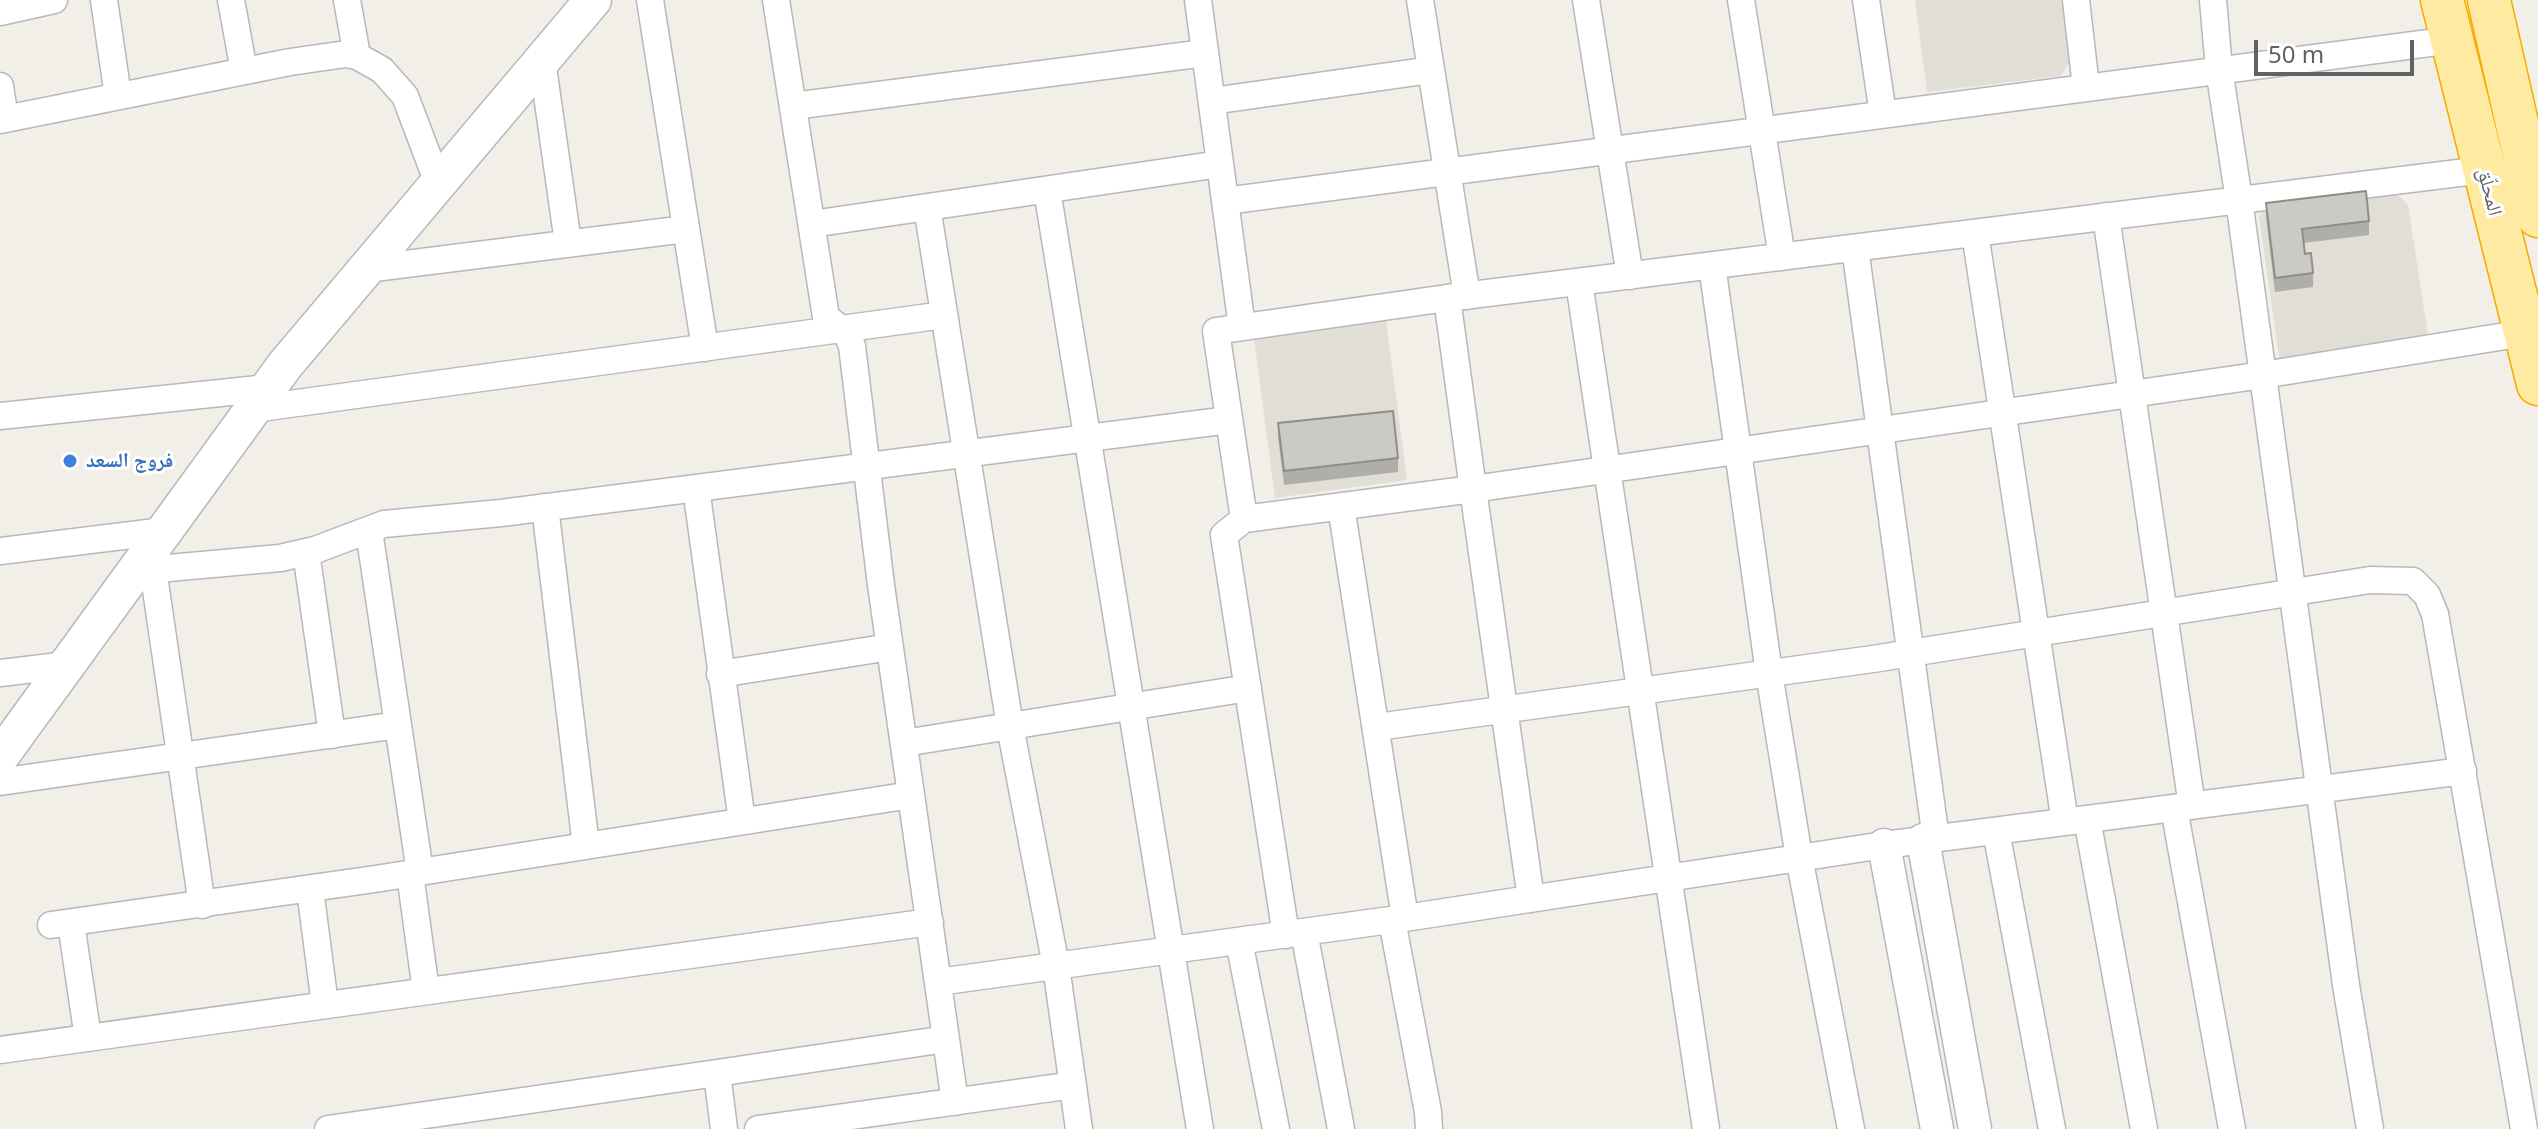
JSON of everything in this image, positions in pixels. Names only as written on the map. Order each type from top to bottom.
[{"type":"highway","name":"المحلّق","points":[[2442,0],[2538,384]]},
{"type":"highway","name":"المحلّق","points":[[2489,0],[2538,216]]},
{"type":"main road","points":[[0,757],[67,665],[144,570],[164,531],[260,399],[593,0]]},
{"type":"street","points":[[0,12],[54,0]]},
{"type":"street","points":[[104,0],[118,96]]},
{"type":"street","points":[[231,0],[244,71]]},
{"type":"street","points":[[347,0],[357,56]]},
{"type":"street","points":[[650,0],[705,348]]},
{"type":"street","points":[[778,0],[826,317],[847,334],[852,346],[890,647],[955,1102]]},
{"type":"street","points":[[1200,0],[1242,327]]},
{"type":"street","points":[[1420,0],[1447,172],[1473,489],[1531,899]]},
{"type":"street","points":[[1586,0],[1630,276]]},
{"type":"street","points":[[1741,0],[1782,257]]},
{"type":"street","points":[[1866,0],[1883,114]]},
{"type":"street","points":[[2076,0],[2086,87]]},
{"type":"street","points":[[2213,0],[2219,69],[2346,985],[2370,1129]]},
{"type":"street","points":[[1225,201],[2452,40]]},
{"type":"street","points":[[793,106],[1205,53]]},
{"type":"street","points":[[0,86],[2,120],[244,71],[346,54],[357,56],[382,70],[405,96],[438,183]]},
{"type":"street","points":[[542,60],[568,243]]},
{"type":"street","points":[[1212,101],[1431,70]]},
{"type":"street","points":[[812,224],[1220,164]]},
{"type":"street","points":[[1244,519],[1216,331],[1457,297],[2483,170]]},
{"type":"street","points":[[1047,190],[1200,1129]]},
{"type":"street","points":[[927,207],[1010,726],[1056,966],[1079,1129]]},
{"type":"street","points":[[2106,216],[2162,613],[2183,807],[2232,1129]]},
{"type":"street","points":[[366,269],[686,229]]},
{"type":"street","points":[[1975,233],[2036,633],[2144,1129]]},
{"type":"street","points":[[1855,248],[1911,653],[1929,839],[1975,1129]]},
{"type":"street","points":[[1712,265],[1769,673],[1799,857],[1851,1129]]},
{"type":"street","points":[[1579,282],[1706,1129]]},
{"type":"street","points":[[0,416],[260,399],[705,348],[944,315]]},
{"type":"street","points":[[1341,1129],[1295,933],[1248,688],[1224,535],[1244,519],[2263,375],[2524,333]]},
{"type":"street","points":[[202,905],[180,757],[144,570],[280,558],[384,524],[405,521],[545,507],[1229,420]]},
{"type":"street","points":[[696,488],[742,821]]},
{"type":"street","points":[[1341,506],[1377,727],[1398,919],[1429,1129]]},
{"type":"street","points":[[545,507],[586,846]]},
{"type":"street","points":[[0,551],[164,531]]},
{"type":"street","points":[[369,531],[398,725],[426,991]]},
{"type":"street","points":[[306,552],[332,735]]},
{"type":"street","points":[[1377,727],[1911,653],[2293,592],[2395,579],[2413,581],[2427,595],[2438,626],[2522,1129],[2538,1126]]},
{"type":"street","points":[[720,674],[890,647]]},
{"type":"street","points":[[0,673],[67,665]]},
{"type":"street","points":[[904,743],[1248,688]]},
{"type":"street","points":[[0,782],[398,725]]},
{"type":"street","points":[[938,982],[1398,919],[1884,845],[2463,771]]},
{"type":"street","points":[[88,1038],[61,924],[310,889],[911,795]]},
{"type":"street","points":[[1996,831],[2052,1129]]},
{"type":"street","points":[[1884,845],[1937,1129]]},
{"type":"street","points":[[310,889],[325,1005]]},
{"type":"street","points":[[0,1050],[930,922]]},
{"type":"street","points":[[1239,941],[1276,1129]]},
{"type":"street","points":[[328,1129],[946,1039]]},
{"type":"street","points":[[717,1073],[724,1129]]},
{"type":"street","points":[[758,1129],[1073,1085]]},
{"type":"shaded area","points":[[1915,0],[2064,0],[2071,60],[2060,76],[1927,92]]},
{"type":"shaded area","points":[[2393,190],[2408,205],[2429,342],[2280,363],[2259,217],[2266,208]]},
{"type":"shaded area","points":[[1386,320],[1407,480],[1275,498],[1254,338]]},
{"type":"building","points":[[2366,191],[2369,221],[2302,229],[2305,254],[2311,253],[2313,273],[2275,278],[2266,203]]},
{"type":"building","points":[[1393,411],[1398,458],[1284,471],[1278,423]]},
{"type":"place","name":"فروج السعد","points":[[70,461]]}]
